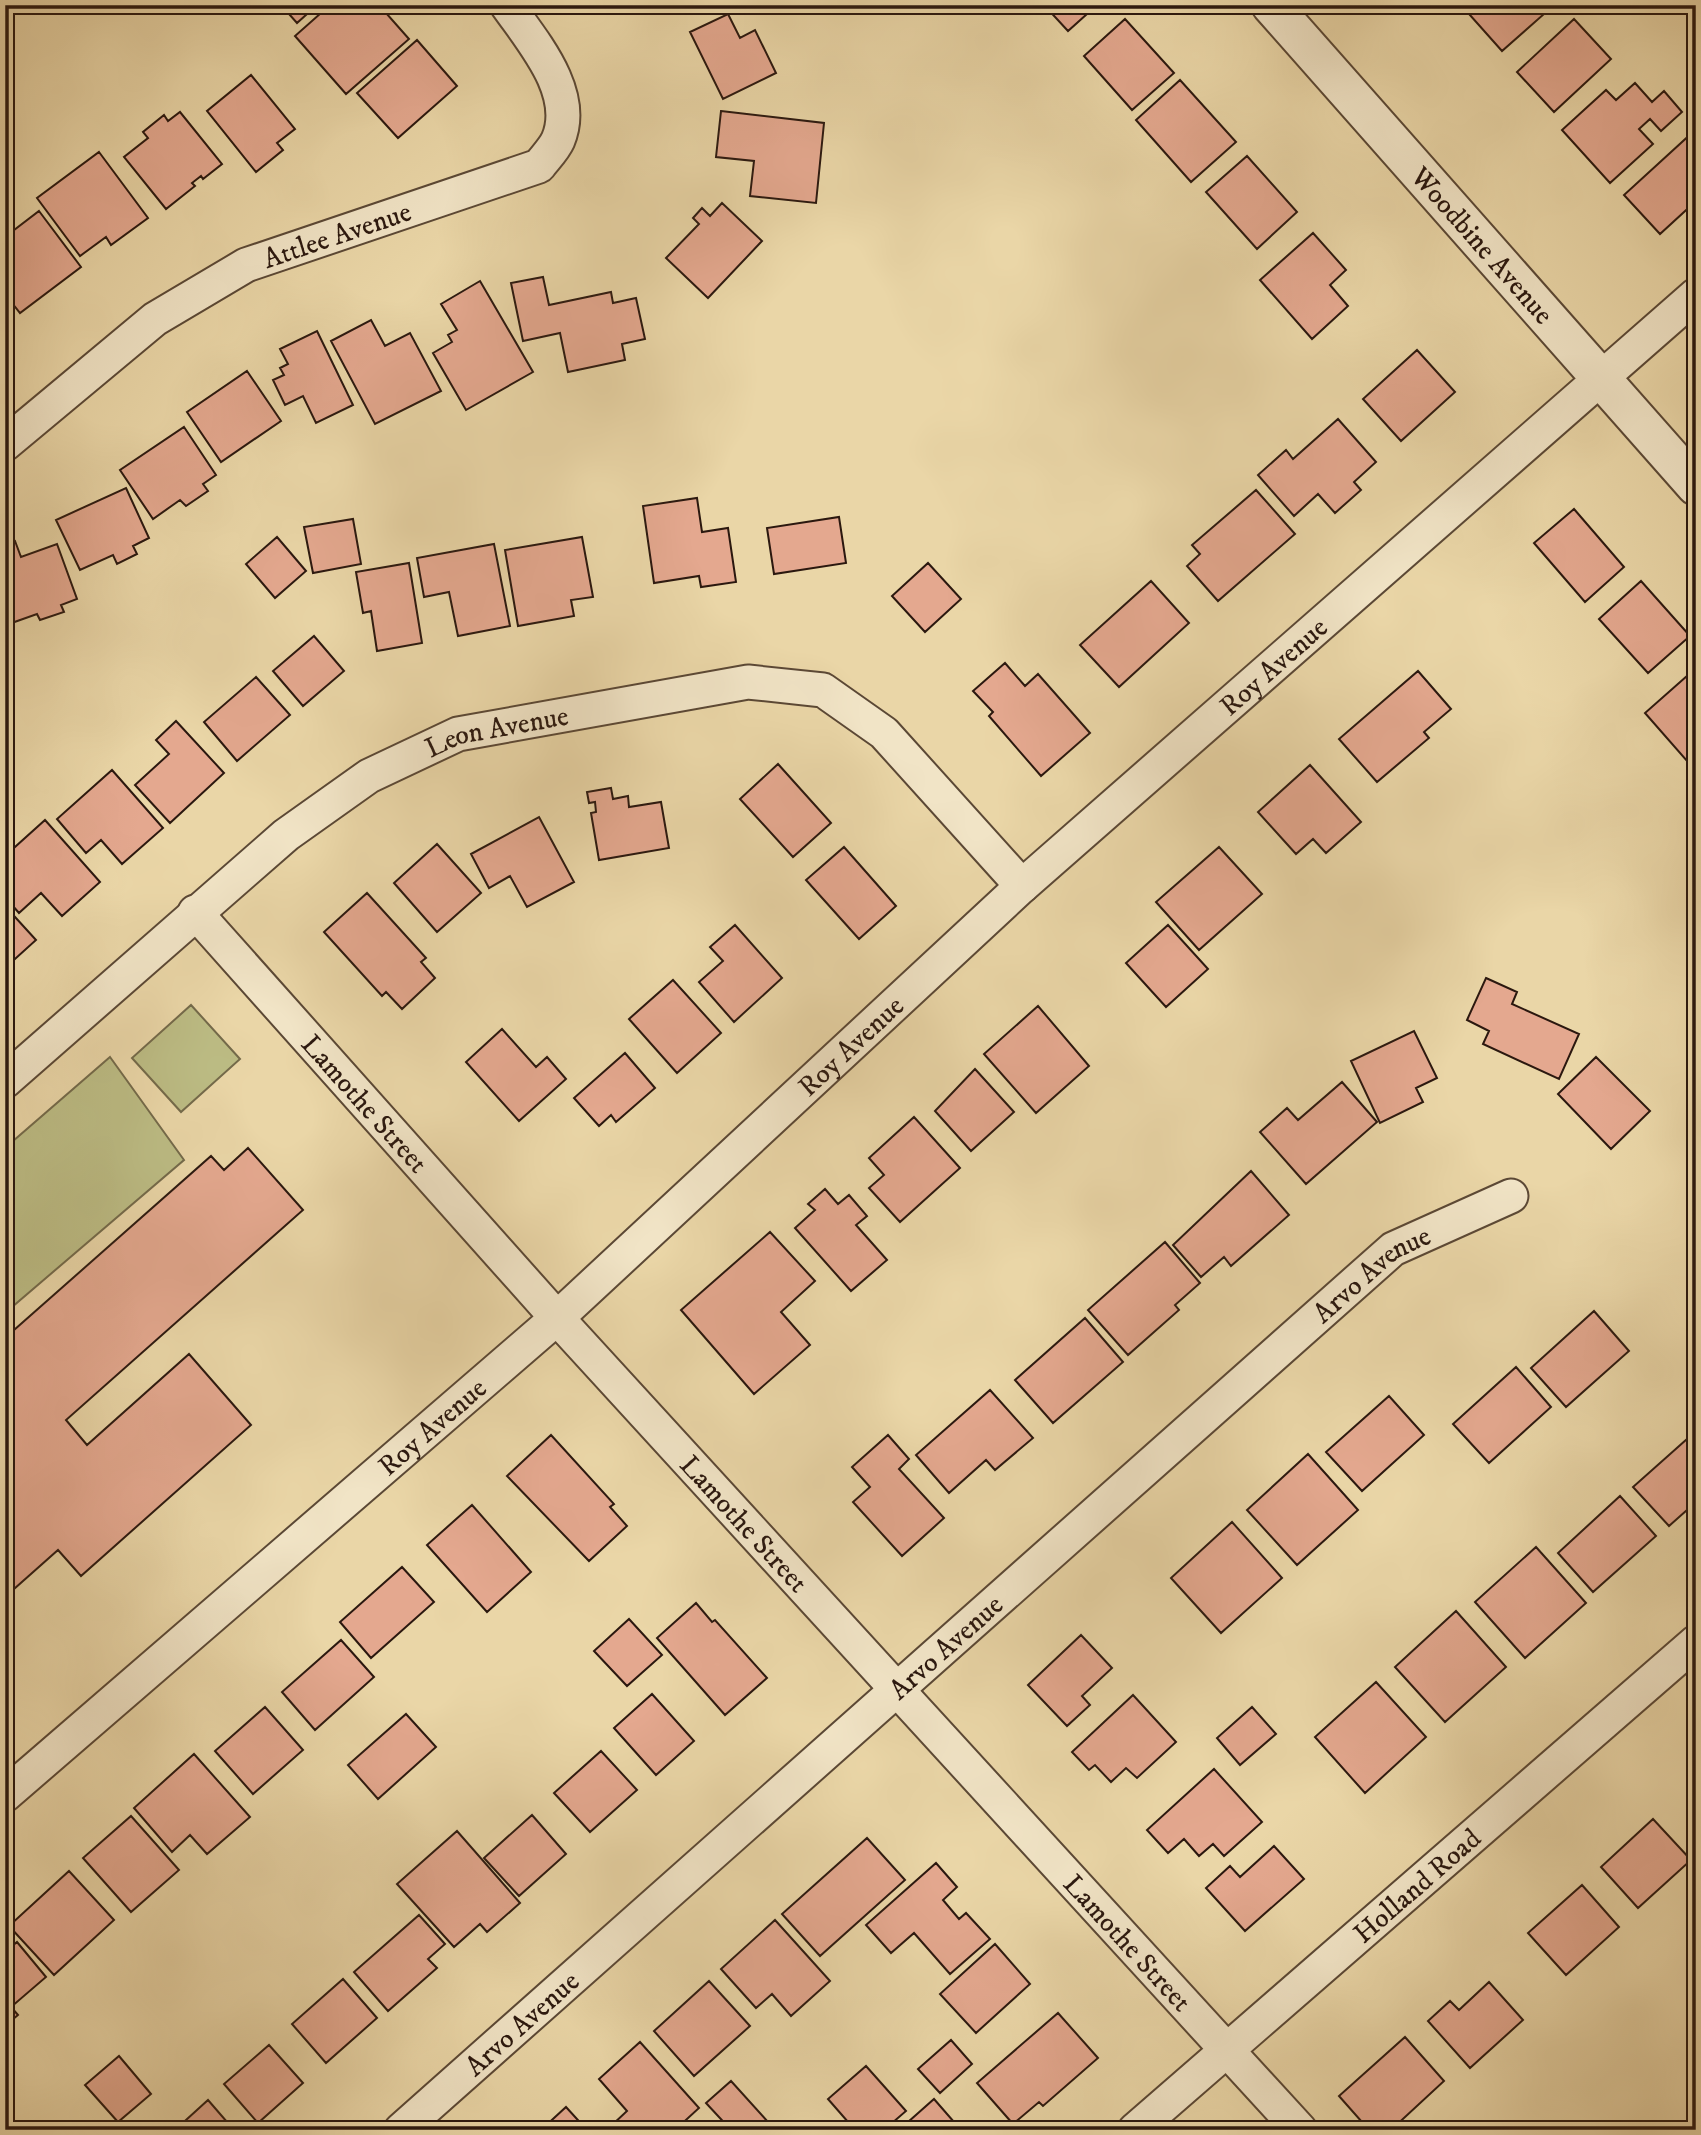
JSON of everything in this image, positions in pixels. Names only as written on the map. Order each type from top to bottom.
[{"type":"street","name":"Attlee Avenue","points":[[5,444],[155,319],[246,265],[539,166],[558,140],[565,105],[548,68],[507,5]]},
{"type":"street","name":"Woodbine Avenue","points":[[1271,5],[1696,486]]},
{"type":"street","name":"Roy Avenue","points":[[5,1795],[557,1318],[1022,886],[1696,295]]},
{"type":"street","name":"Leon Avenue","points":[[5,1081],[286,835],[369,776],[458,734],[748,682],[823,690],[884,733],[1022,886]]},
{"type":"street","name":"Lamothe Street","points":[[195,912],[557,1318],[1227,2047],[1300,2130]]},
{"type":"street","name":"Arvo Avenue","points":[[401,2130],[896,1688],[1394,1249],[1511,1196]]},
{"type":"street","name":"Holland Road","points":[[1135,2130],[1227,2047],[1696,1642]]},
{"type":"green space","points":[[191,1005],[240,1059],[181,1112],[132,1058]]},
{"type":"green space","points":[[110,1057],[184,1160],[5,1313],[5,1148]]},
{"type":"building","points":[[281,5],[317,5],[297,23]]},
{"type":"building","points":[[330,5],[379,5],[409,39],[346,94],[295,36]]},
{"type":"building","points":[[1044,5],[1097,5],[1068,31]]},
{"type":"building","points":[[1461,5],[1536,5],[1544,14],[1502,51]]},
{"type":"building","points":[[728,14],[740,38],[755,30],[776,73],[723,99],[690,32]]},
{"type":"building","points":[[1125,19],[1174,73],[1132,110],[1084,56]]},
{"type":"building","points":[[1574,19],[1611,59],[1554,112],[1517,72]]},
{"type":"building","points":[[417,40],[457,86],[398,138],[357,93]]},
{"type":"building","points":[[251,75],[295,129],[277,143],[283,150],[256,172],[207,111]]},
{"type":"building","points":[[1180,80],[1236,142],[1191,182],[1136,120]]},
{"type":"building","points":[[1635,83],[1652,102],[1664,91],[1682,112],[1661,131],[1650,119],[1639,129],[1653,144],[1610,183],[1562,130],[1606,90],[1616,100]]},
{"type":"building","points":[[721,111],[824,123],[816,203],[750,196],[754,161],[716,157]]},
{"type":"building","points":[[180,112],[222,164],[203,179],[201,176],[192,183],[195,186],[166,209],[124,157],[148,138],[143,132],[164,115],[168,121]]},
{"type":"building","points":[[1693,132],[1696,135],[1696,201],[1660,234],[1624,195]]},
{"type":"building","points":[[99,152],[148,218],[111,245],[106,237],[80,256],[37,198]]},
{"type":"building","points":[[1247,156],[1297,212],[1257,249],[1206,192]]},
{"type":"building","points":[[722,203],[762,241],[708,298],[666,258],[699,224],[693,218],[702,208],[710,216]]},
{"type":"building","points":[[39,211],[81,267],[20,313],[5,294],[5,237]]},
{"type":"building","points":[[1313,233],[1346,270],[1330,285],[1348,306],[1312,339],[1260,280]]},
{"type":"building","points":[[543,277],[549,305],[611,292],[613,303],[636,298],[645,339],[622,344],[625,360],[568,372],[560,333],[523,341],[511,283]]},
{"type":"building","points":[[480,281],[533,372],[466,410],[433,353],[452,342],[448,335],[457,330],[441,304]]},
{"type":"building","points":[[371,320],[385,346],[410,333],[441,391],[375,424],[331,341]]},
{"type":"building","points":[[317,331],[353,405],[316,423],[303,396],[285,405],[273,380],[284,375],[280,368],[288,364],[280,349]]},
{"type":"building","points":[[1417,350],[1455,392],[1401,441],[1363,399]]},
{"type":"building","points":[[247,371],[281,421],[221,462],[187,412]]},
{"type":"building","points":[[1338,419],[1376,462],[1354,482],[1361,490],[1335,513],[1318,494],[1294,516],[1258,475],[1286,450],[1293,459]]},
{"type":"building","points":[[184,427],[216,475],[203,484],[208,491],[186,506],[180,500],[153,519],[120,470]]},
{"type":"building","points":[[126,488],[149,538],[133,546],[137,554],[117,564],[113,555],[80,570],[56,520]]},
{"type":"building","points":[[1256,490],[1295,534],[1218,601],[1187,566],[1200,554],[1192,545]]},
{"type":"building","points":[[697,498],[702,532],[728,528],[736,582],[701,587],[699,576],[654,583],[643,506]]},
{"type":"building","points":[[1574,509],[1624,567],[1585,602],[1534,543]]},
{"type":"building","points":[[839,517],[846,563],[774,574],[767,528]]},
{"type":"building","points":[[353,519],[361,564],[313,573],[304,527]]},
{"type":"building","points":[[277,537],[306,571],[275,598],[246,564]]},
{"type":"building","points":[[582,537],[593,597],[571,600],[574,616],[518,626],[505,550]]},
{"type":"building","points":[[15,541],[21,557],[57,544],[77,599],[61,605],[64,612],[40,620],[37,614],[6,625],[5,544]]},
{"type":"building","points":[[494,544],[510,626],[458,636],[449,592],[424,597],[417,558]]},
{"type":"building","points":[[409,563],[422,643],[377,651],[371,611],[363,613],[356,572]]},
{"type":"building","points":[[928,563],[961,599],[925,632],[892,596]]},
{"type":"building","points":[[1151,581],[1189,623],[1119,687],[1080,645]]},
{"type":"building","points":[[1641,581],[1690,636],[1648,673],[1599,619]]},
{"type":"building","points":[[314,636],[344,671],[303,706],[273,671]]},
{"type":"building","points":[[1005,663],[1025,686],[1038,674],[1090,733],[1041,776],[989,716],[993,712],[973,691]]},
{"type":"building","points":[[1696,668],[1696,754],[1687,761],[1645,713]]},
{"type":"building","points":[[1418,671],[1451,709],[1424,732],[1429,738],[1377,782],[1339,739]]},
{"type":"building","points":[[256,677],[290,715],[237,761],[204,722]]},
{"type":"building","points":[[176,721],[224,773],[170,823],[135,785],[169,754],[156,740]]},
{"type":"building","points":[[778,764],[831,823],[793,857],[740,799]]},
{"type":"building","points":[[1310,765],[1361,822],[1326,853],[1313,839],[1296,854],[1258,812]]},
{"type":"building","points":[[112,770],[163,828],[122,864],[101,840],[86,853],[57,819]]},
{"type":"building","points":[[611,788],[613,799],[628,796],[629,807],[661,802],[669,848],[599,860],[591,813],[596,812],[595,802],[589,803],[587,792]]},
{"type":"building","points":[[539,817],[574,882],[527,907],[510,876],[489,888],[471,854]]},
{"type":"building","points":[[45,820],[100,882],[62,916],[41,893],[19,913],[5,897],[5,856]]},
{"type":"building","points":[[437,844],[481,893],[437,932],[394,883]]},
{"type":"building","points":[[844,847],[896,906],[859,939],[806,880]]},
{"type":"building","points":[[1219,847],[1262,894],[1199,950],[1156,902]]},
{"type":"building","points":[[367,893],[426,958],[421,962],[435,978],[402,1009],[386,992],[382,996],[324,932]]},
{"type":"building","points":[[5,906],[36,940],[5,968]]},
{"type":"building","points":[[735,925],[782,978],[734,1022],[699,982],[723,961],[710,947]]},
{"type":"building","points":[[1168,925],[1208,969],[1166,1007],[1126,963]]},
{"type":"building","points":[[1486,978],[1517,992],[1512,1004],[1579,1034],[1559,1079],[1483,1044],[1489,1031],[1467,1020]]},
{"type":"building","points":[[673,980],[721,1033],[677,1073],[629,1019]]},
{"type":"building","points":[[1038,1006],[1089,1066],[1036,1113],[984,1054]]},
{"type":"building","points":[[502,1029],[536,1067],[547,1057],[566,1079],[519,1121],[466,1062]]},
{"type":"building","points":[[1414,1031],[1437,1078],[1416,1088],[1423,1102],[1380,1123],[1351,1061]]},
{"type":"building","points":[[625,1053],[655,1088],[616,1122],[611,1115],[599,1126],[574,1098]]},
{"type":"building","points":[[1596,1057],[1650,1111],[1611,1149],[1558,1094]]},
{"type":"building","points":[[975,1069],[1014,1112],[971,1151],[935,1111]]},
{"type":"building","points":[[1342,1082],[1377,1122],[1306,1184],[1260,1132],[1287,1108],[1298,1120]]},
{"type":"building","points":[[914,1117],[960,1168],[900,1222],[869,1188],[884,1175],[869,1158]]},
{"type":"building","points":[[248,1148],[303,1210],[66,1420],[87,1445],[189,1354],[251,1425],[81,1576],[58,1550],[5,1597],[5,1338],[211,1156],[224,1170]]},
{"type":"building","points":[[1251,1171],[1289,1215],[1231,1266],[1224,1257],[1201,1277],[1173,1245]]},
{"type":"building","points":[[825,1189],[838,1204],[849,1195],[867,1216],[856,1225],[887,1260],[851,1291],[795,1228],[815,1210],[808,1204]]},
{"type":"building","points":[[770,1232],[815,1281],[781,1312],[810,1345],[754,1394],[681,1310]]},
{"type":"building","points":[[1165,1242],[1200,1283],[1175,1305],[1179,1310],[1128,1355],[1088,1310]]},
{"type":"building","points":[[1594,1311],[1629,1351],[1566,1407],[1531,1368]]},
{"type":"building","points":[[1085,1318],[1123,1362],[1053,1423],[1015,1380]]},
{"type":"building","points":[[1516,1367],[1551,1407],[1489,1463],[1453,1424]]},
{"type":"building","points":[[990,1390],[1033,1438],[995,1470],[986,1460],[949,1493],[916,1455]]},
{"type":"building","points":[[1389,1396],[1424,1435],[1362,1491],[1326,1452]]},
{"type":"building","points":[[1696,1431],[1696,1502],[1669,1526],[1633,1487]]},
{"type":"building","points":[[551,1435],[614,1504],[610,1507],[627,1526],[589,1561],[507,1476]]},
{"type":"building","points":[[888,1435],[909,1459],[899,1469],[944,1518],[902,1556],[853,1502],[870,1487],[852,1467]]},
{"type":"building","points":[[1308,1454],[1358,1510],[1297,1565],[1247,1510]]},
{"type":"building","points":[[1620,1496],[1656,1536],[1593,1592],[1558,1553]]},
{"type":"building","points":[[472,1505],[531,1572],[487,1612],[427,1545]]},
{"type":"building","points":[[1232,1522],[1282,1578],[1221,1633],[1171,1578]]},
{"type":"building","points":[[1536,1547],[1586,1603],[1525,1658],[1475,1602]]},
{"type":"building","points":[[402,1567],[434,1602],[371,1658],[340,1622]]},
{"type":"building","points":[[696,1603],[712,1622],[715,1620],[767,1678],[725,1715],[657,1638]]},
{"type":"building","points":[[1456,1611],[1506,1667],[1445,1722],[1395,1667]]},
{"type":"building","points":[[629,1619],[662,1655],[627,1686],[594,1651]]},
{"type":"building","points":[[1081,1635],[1112,1668],[1082,1696],[1090,1705],[1067,1726],[1028,1685]]},
{"type":"building","points":[[341,1640],[374,1677],[315,1730],[282,1692]]},
{"type":"building","points":[[1376,1682],[1426,1737],[1365,1793],[1315,1737]]},
{"type":"building","points":[[652,1694],[694,1741],[656,1775],[614,1728]]},
{"type":"building","points":[[1133,1695],[1176,1742],[1137,1778],[1126,1768],[1111,1782],[1095,1765],[1089,1770],[1072,1752]]},
{"type":"building","points":[[265,1707],[303,1750],[253,1794],[215,1751]]},
{"type":"building","points":[[1252,1707],[1276,1734],[1240,1765],[1217,1738]]},
{"type":"building","points":[[406,1714],[436,1747],[378,1799],[348,1765]]},
{"type":"building","points":[[601,1751],[637,1790],[590,1832],[554,1793]]},
{"type":"building","points":[[194,1754],[250,1817],[207,1854],[190,1835],[172,1852],[134,1808]]},
{"type":"building","points":[[1214,1769],[1262,1822],[1224,1856],[1213,1844],[1199,1856],[1184,1839],[1168,1853],[1147,1830]]},
{"type":"building","points":[[532,1815],[566,1854],[519,1896],[484,1858]]},
{"type":"building","points":[[131,1816],[179,1870],[131,1912],[83,1858]]},
{"type":"building","points":[[1653,1819],[1691,1860],[1638,1908],[1601,1867]]},
{"type":"building","points":[[457,1831],[520,1903],[487,1932],[480,1924],[454,1947],[397,1884]]},
{"type":"building","points":[[867,1838],[905,1880],[820,1956],[782,1914]]},
{"type":"building","points":[[1274,1846],[1304,1879],[1245,1931],[1206,1888],[1230,1866],[1240,1877]]},
{"type":"building","points":[[936,1863],[957,1887],[943,1900],[959,1919],[966,1913],[990,1939],[950,1974],[914,1933],[891,1953],[866,1925]]},
{"type":"building","points":[[69,1871],[114,1920],[54,1975],[9,1926]]},
{"type":"building","points":[[1582,1885],[1619,1927],[1566,1975],[1528,1933]]},
{"type":"building","points":[[419,1915],[445,1944],[428,1959],[437,1968],[388,2011],[354,1972]]},
{"type":"building","points":[[775,1920],[830,1981],[791,2016],[772,1994],[756,2008],[721,1969]]},
{"type":"building","points":[[17,1942],[46,1977],[11,2007],[18,2015],[5,2026],[5,1952]]},
{"type":"building","points":[[995,1944],[1030,1984],[976,2033],[940,1994]]},
{"type":"building","points":[[343,1979],[377,2018],[326,2063],[292,2024]]},
{"type":"building","points":[[709,1981],[750,2026],[694,2076],[654,2031]]},
{"type":"building","points":[[1489,1982],[1523,2020],[1470,2068],[1428,2021],[1450,2001],[1459,2010]]},
{"type":"building","points":[[1058,2013],[1098,2058],[1043,2106],[1039,2102],[1013,2124],[977,2083]]},
{"type":"building","points":[[1405,2037],[1444,2081],[1391,2130],[1369,2130],[1339,2096]]},
{"type":"building","points":[[951,2040],[972,2064],[940,2093],[918,2069]]},
{"type":"building","points":[[640,2042],[699,2108],[675,2130],[612,2130],[610,2127],[627,2111],[599,2079]]},
{"type":"building","points":[[269,2045],[303,2083],[258,2123],[224,2084]]},
{"type":"building","points":[[119,2056],[151,2094],[118,2122],[85,2085]]},
{"type":"building","points":[[866,2066],[906,2111],[884,2130],[855,2130],[828,2099]]},
{"type":"building","points":[[731,2081],[768,2122],[760,2130],[731,2130],[706,2103]]},
{"type":"building","points":[[934,2099],[961,2130],[899,2130]]},
{"type":"building","points":[[208,2100],[234,2130],[175,2130]]},
{"type":"building","points":[[566,2107],[587,2130],[541,2130]]}]
